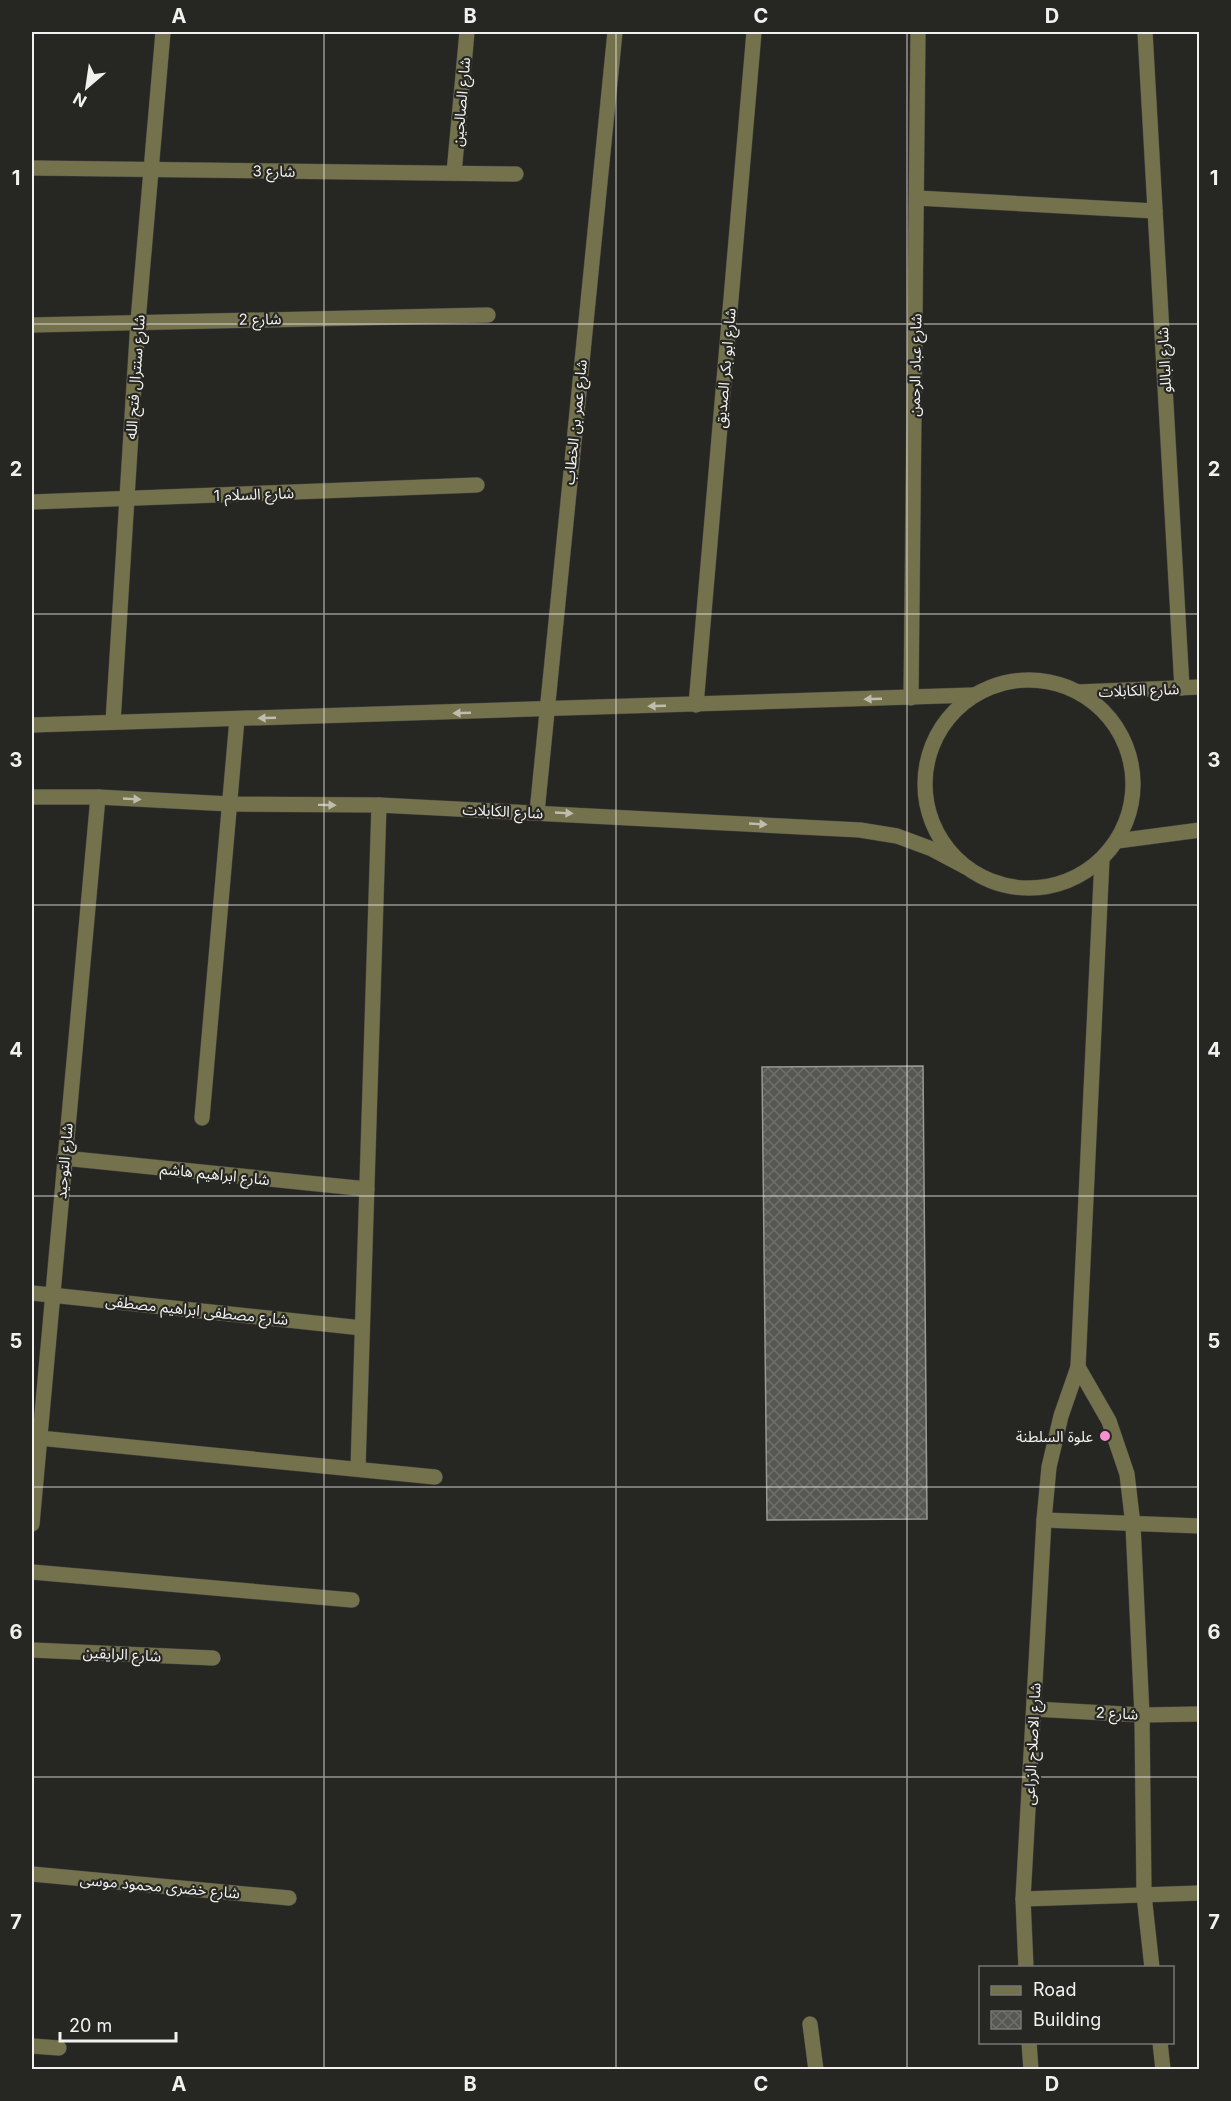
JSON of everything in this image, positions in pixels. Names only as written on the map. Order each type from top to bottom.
[{"type":"street","name":"شارع سنترال فتح الله","points":[[113,722],[138,321],[163,32]]},
{"type":"street","name":"شارع الصالحين","points":[[454,173],[467,32]]},
{"type":"street","name":"شارع عمر بن الخطاب","points":[[537,812],[615,32]]},
{"type":"street","name":"شارع ابو بكر الصديق","points":[[696,705],[754,32]]},
{"type":"street","name":"شارع عباد الرحمن","points":[[911,698],[918,32]]},
{"type":"street","name":"شارع الباللو","points":[[1145,32],[1182,688]]},
{"type":"street","name":"شارع 3","points":[[32,168],[516,174]]},
{"type":"street","points":[[917,198],[1155,211]]},
{"type":"street","name":"شارع 2","points":[[32,325],[488,315]]},
{"type":"street","name":"شارع السلام 1","points":[[32,502],[477,485]]},
{"type":"street","points":[[1036,680],[1057,684],[1078,692],[1098,706],[1114,724],[1126,746],[1132,770],[1133,795],[1128,818],[1117,841],[1102,860],[1082,874],[1060,884],[1035,889],[1011,887],[987,880],[966,867],[948,850],[934,828],[926,804],[924,779],[928,754],[938,731],[954,711],[973,695],[993,686],[1014,681],[1036,680]]},
{"type":"street","name":"شارع الكابلات","points":[[1078,692],[1200,687]]},
{"type":"street","points":[[32,725],[973,695]]},
{"type":"street","points":[[202,1118],[237,719]]},
{"type":"street","name":"شارع الكابلات","points":[[32,796],[230,804],[379,805],[860,830],[897,836],[932,849],[966,867]]},
{"type":"street","name":"شارع التوحيد","points":[[32,1524],[39,1438],[36,1421],[52,1294],[98,797]]},
{"type":"street","points":[[358,1468],[379,805]]},
{"type":"street","points":[[1117,841],[1200,831]]},
{"type":"street","name":"شارع الاصلاح الزراعى","points":[[1026,1966],[1023,1899],[1044,1520],[1049,1467],[1061,1416],[1078,1367],[1102,860]]},
{"type":"street","name":"شارع ابراهيم هاشم","points":[[64,1158],[367,1189]]},
{"type":"street","name":"شارع مصطفى ابراهيم مصطفى","points":[[32,1293],[362,1328]]},
{"type":"street","points":[[1078,1367],[1109,1421],[1127,1474],[1133,1525],[1142,1715],[1144,1895],[1152,1966]]},
{"type":"street","points":[[39,1438],[435,1477]]},
{"type":"street","points":[[1044,1520],[1200,1526]]},
{"type":"street","points":[[32,1572],[352,1600]]},
{"type":"street","name":"شارع الرايقين","points":[[32,1650],[213,1658]]},
{"type":"street","name":"شارع 2","points":[[1034,1709],[1142,1715],[1200,1714]]},
{"type":"street","name":"شارع خضرى محمود موسى","points":[[32,1874],[289,1898]]},
{"type":"street","points":[[1023,1899],[1200,1893]]},
{"type":"street","points":[[810,2024],[816,2070]]},
{"type":"street","points":[[1029,2044],[1031,2070]]},
{"type":"street","points":[[1160,2044],[1163,2070]]},
{"type":"street","points":[[32,2046],[59,2048]]},
{"type":"building","points":[[923,1066],[927,1519],[767,1520],[762,1067]]},
{"type":"place","name":"علوة السلطنة","points":[[1105,1436]]}]
